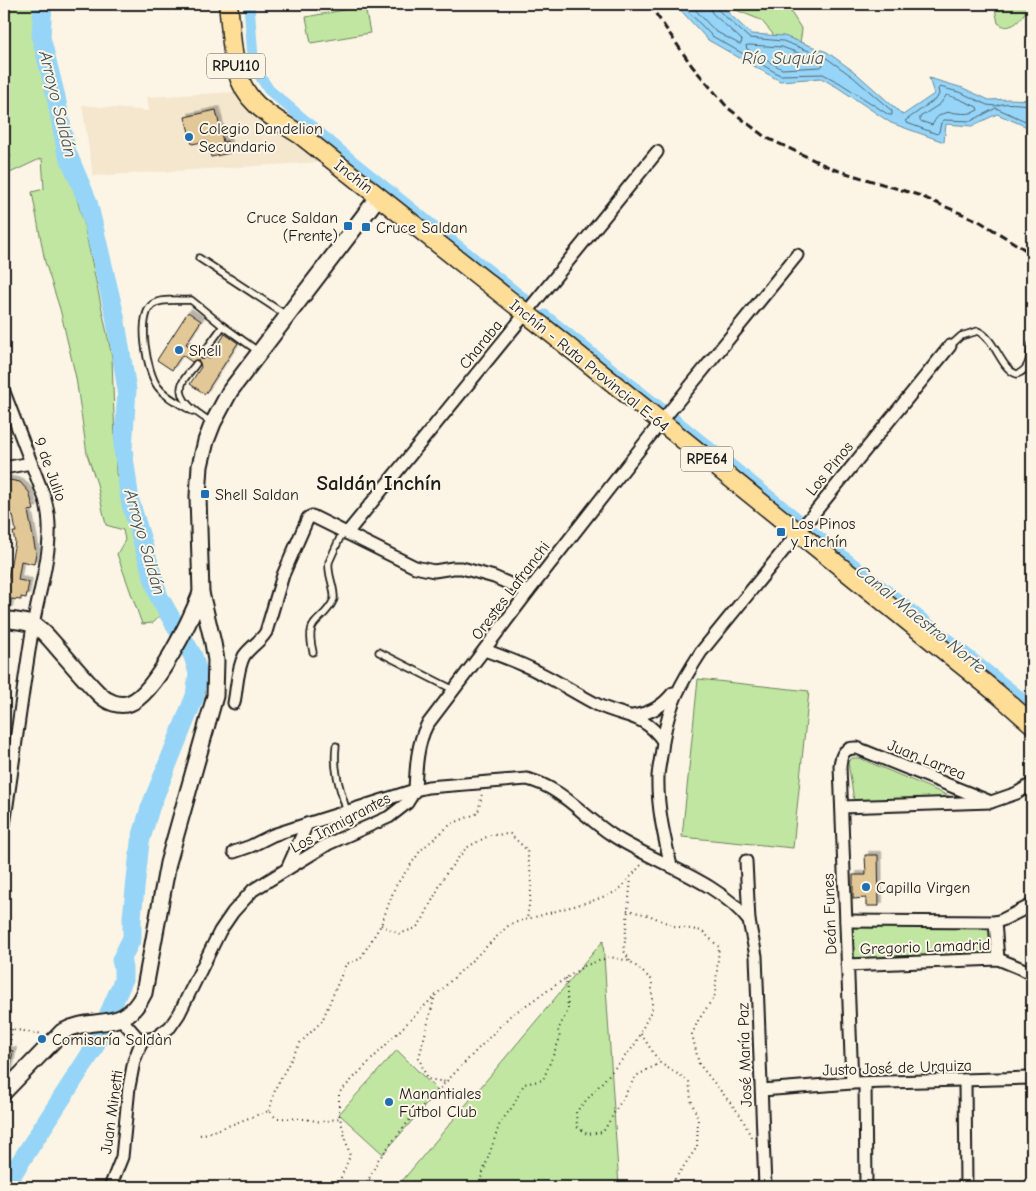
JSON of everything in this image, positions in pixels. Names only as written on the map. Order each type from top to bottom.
[{"type":"main road","name":"RPU110","points":[[229,12],[241,4]]},
{"type":"main road","name":"Inchín","points":[[229,12],[237,73],[246,93],[258,106],[302,136],[379,196]]},
{"type":"main road","name":"Inchín - Ruta Provincial E-64","points":[[379,196],[998,694],[1032,724]]},
{"type":"main road","points":[[4,1092],[57,1036],[67,1029],[121,1018],[133,1011],[144,993],[168,863],[215,696],[216,672],[213,643],[201,593],[198,496],[200,466],[206,441],[230,391],[379,196]]},
{"type":"main road","points":[[4,619],[34,625],[100,696],[111,703],[122,704],[138,698],[169,660],[189,622],[201,593]]},
{"type":"main road","points":[[189,622],[194,618],[201,619],[209,628]]},
{"type":"street","name":"Charaba","points":[[345,532],[657,152]]},
{"type":"street","name":"Orestes Lafranchi","points":[[415,790],[416,770],[424,731],[528,592],[661,422],[797,255]]},
{"type":"street","name":"Los Pinos","points":[[633,716],[647,714],[659,708],[667,701],[701,652],[950,346]]},
{"type":"street","name":"9 de Julio","points":[[4,392],[50,514],[50,542],[34,625],[4,826]]},
{"type":"street","points":[[4,468],[31,463]]},
{"type":"street","points":[[234,703],[241,664],[245,655],[262,639],[266,632],[283,575],[308,518],[312,516],[415,567],[434,571],[462,568],[494,577],[528,592]]},
{"type":"street","points":[[485,650],[539,672],[599,705],[646,722],[663,741]]},
{"type":"street","name":"Los Pinos","points":[[671,866],[658,799],[658,775],[669,710],[680,684]]},
{"type":"street","name":"Juan Larrea","points":[[850,748],[857,748],[990,802]]},
{"type":"street","name":"Deán Funes","points":[[850,748],[844,751],[840,766],[852,1083]]},
{"type":"street","points":[[234,852],[273,835],[415,790],[428,787],[527,779],[537,781],[573,803],[613,836],[671,866],[731,901],[749,921]]},
{"type":"street","points":[[842,807],[990,802],[1017,793],[1032,784]]},
{"type":"street","name":"Los Inmigrantes","points":[[142,1040],[155,1038],[170,1027],[179,1014],[213,944],[232,912],[253,890],[328,844],[389,817],[407,803],[415,790]]},
{"type":"street","points":[[287,869],[308,824]]},
{"type":"street","name":"José María Paz","points":[[746,861],[749,921],[756,956],[765,1187]]},
{"type":"street","points":[[846,921],[995,922],[1032,905]]},
{"type":"street","points":[[995,922],[998,959]]},
{"type":"street","name":"Gregorio Lamadrid","points":[[847,965],[998,959],[1032,973]]},
{"type":"street","points":[[121,1018],[136,1036],[142,1040]]},
{"type":"street","name":"Juan Minetti","points":[[110,1187],[122,1157],[128,1087],[142,1040]]},
{"type":"street","name":"Justo José de Urquiza","points":[[762,1090],[865,1082],[1032,1078]]},
{"type":"street","points":[[965,1080],[966,1187]]},
{"type":"street","points":[[865,1082],[866,1187]]},
{"type":"lane","points":[[199,258],[288,317]]},
{"type":"lane","points":[[213,423],[164,394],[156,386],[146,351],[144,324],[149,309],[159,301],[191,300],[259,352]]},
{"type":"lane","points":[[202,355],[223,326]]},
{"type":"lane","points":[[950,346],[961,336],[978,331],[989,339],[1008,368],[1017,374],[1025,370],[1032,344]]},
{"type":"lane","points":[[192,411],[182,392],[182,384],[196,364]]},
{"type":"lane","points":[[313,652],[310,632],[312,626],[334,599],[328,567],[345,532]]},
{"type":"lane","points":[[379,652],[454,690]]},
{"type":"lane","points":[[336,746],[334,761],[347,812]]},
{"type":"path","points":[[269,1111],[276,1087],[300,1043],[322,1021],[346,964],[360,959],[381,924],[395,887],[421,850],[451,824],[478,813],[483,783]]},
{"type":"path","points":[[381,924],[399,934],[416,928],[423,919],[445,874],[466,848],[490,835],[510,834],[528,850],[532,883],[527,919]]},
{"type":"path","points":[[337,1187],[350,1156],[340,1118],[339,1093],[435,996],[510,924],[596,900],[618,891],[649,856]]},
{"type":"path","points":[[632,877],[624,951],[630,961],[652,980],[652,1009],[634,1046],[576,1112],[577,1126],[587,1134],[603,1132],[636,1076],[660,1063]]},
{"type":"path","points":[[628,910],[651,916],[674,926],[702,931],[719,947],[715,995],[692,1034],[699,1064],[740,1116],[752,1140]]},
{"type":"path","points":[[365,1187],[378,1160],[411,1118],[510,1016],[584,966],[610,957],[630,961]]},
{"type":"path","points":[[478,1187],[500,1123],[513,1106],[524,1084],[543,1080],[560,1038],[558,1030],[568,1010],[566,978]]},
{"type":"path","points":[[435,996],[419,1058],[428,1079],[446,1082]]},
{"type":"path","points":[[4,1028],[32,1032]]},
{"type":"path","points":[[9,1050],[12,1029]]},
{"type":"path","points":[[640,1033],[660,1063],[689,1081],[691,1100],[698,1119],[697,1147],[675,1179],[672,1187]]},
{"type":"path","points":[[269,1111],[276,1118],[305,1119],[322,1122],[340,1118]]},
{"type":"path","points":[[200,1135],[220,1130],[246,1118],[269,1111]]},
{"type":"path","points":[[675,1179],[680,1187]]},
{"type":"shaded area","name":"Colegio Dandelion Secundario","points":[[234,92],[323,162],[93,176],[82,105],[149,111],[147,97]]},
{"type":"green space","points":[[4,4],[34,4],[49,100],[83,220],[112,357],[116,473],[164,612],[153,623],[142,624],[117,554],[125,540],[123,530],[106,525],[97,484],[87,454],[76,378],[60,309],[45,262],[32,192],[44,189],[42,158],[10,173],[5,156],[11,157],[4,142],[4,101],[9,100],[4,86]]},
{"type":"green space","points":[[725,4],[786,4],[802,30],[800,43],[778,40],[761,20]]},
{"type":"green space","points":[[994,4],[1029,4],[1019,20],[1007,27],[998,23]]},
{"type":"green space","points":[[365,6],[370,33],[311,43],[306,17]]},
{"type":"green space","points":[[698,679],[809,691],[793,848],[682,837]]},
{"type":"green space","points":[[852,758],[859,758],[954,798],[854,801],[848,762]]},
{"type":"green space","points":[[846,921],[995,922],[998,959],[847,965]]},
{"type":"green space","points":[[603,941],[619,1187],[397,1187]]},
{"type":"green space","name":"Manantiales Fútbol Club","points":[[397,1050],[438,1091],[383,1154],[339,1114]]},
{"type":"water","name":"Río Suquía","points":[[675,4],[719,4],[751,34],[784,36],[827,52],[856,73],[903,115],[934,94],[929,78],[963,88],[989,100],[1032,100],[1032,129],[997,114],[972,126],[946,124],[944,142],[891,123],[821,78],[780,81],[708,40]]},
{"type":"building","points":[[216,110],[223,142],[227,141],[230,153],[211,157],[207,141],[192,144],[185,117]]},
{"type":"building","name":"Shell","points":[[188,312],[201,321],[186,344],[198,352],[200,359],[206,357],[209,359],[225,334],[238,343],[205,394],[190,384],[201,367],[198,360],[192,362],[182,355],[172,370],[157,360]]},
{"type":"building","points":[[4,479],[20,482],[29,492],[34,510],[28,511],[36,553],[34,564],[21,561],[18,580],[29,582],[26,598],[21,597],[21,600],[11,599],[9,610],[4,610],[4,588],[6,588],[15,542],[13,532],[16,532],[13,515],[4,517]]},
{"type":"building","name":"Capilla Virgen","points":[[865,855],[878,855],[879,906],[866,906],[866,898],[853,899],[853,875],[866,875]]},
{"type":"building","points":[[4,1049],[13,1051],[9,1073],[4,1079]]},
{"type":"waterway","name":"Arroyo Saldán","points":[[4,1187],[93,1050],[123,981],[121,960],[132,938],[132,917],[140,842],[150,808],[195,696],[198,673],[193,656],[159,597],[130,501],[123,449],[127,390],[115,316],[88,202],[66,150],[56,97],[41,37],[43,4]]},
{"type":"waterway","name":"Canal Maestro Norte","points":[[249,4],[253,58],[256,70],[269,90],[353,161],[526,300]]},
{"type":"waterway","name":"Canal Maestro Norte","points":[[545,315],[661,408]]},
{"type":"waterway","name":"Canal Maestro Norte","points":[[675,419],[800,520]]},
{"type":"waterway","name":"Canal Maestro Norte","points":[[810,529],[1015,692],[1032,709]]},
{"type":"railway","points":[[649,4],[692,66],[728,108],[765,137],[833,169],[918,195],[979,221],[1032,254]]},
{"type":"place","name":"Colegio Dandelion Secundario","points":[[189,137]]},
{"type":"place","name":"Cruce Saldan (Frente)","points":[[348,226]]},
{"type":"place","name":"Cruce Saldan","points":[[366,227]]},
{"type":"place","name":"Shell","points":[[179,350]]},
{"type":"place","name":"Shell Saldan","points":[[205,494]]},
{"type":"place","name":"Los Pinos y Inchín","points":[[781,532]]},
{"type":"place","name":"Capilla Virgen","points":[[866,887]]},
{"type":"place","name":"Comisaría Saldàn","points":[[42,1039]]},
{"type":"place","name":"Manantiales Fútbol Club","points":[[389,1102]]},
{"type":"district","name":"Saldán Inchín","points":[[379,483]]}]
